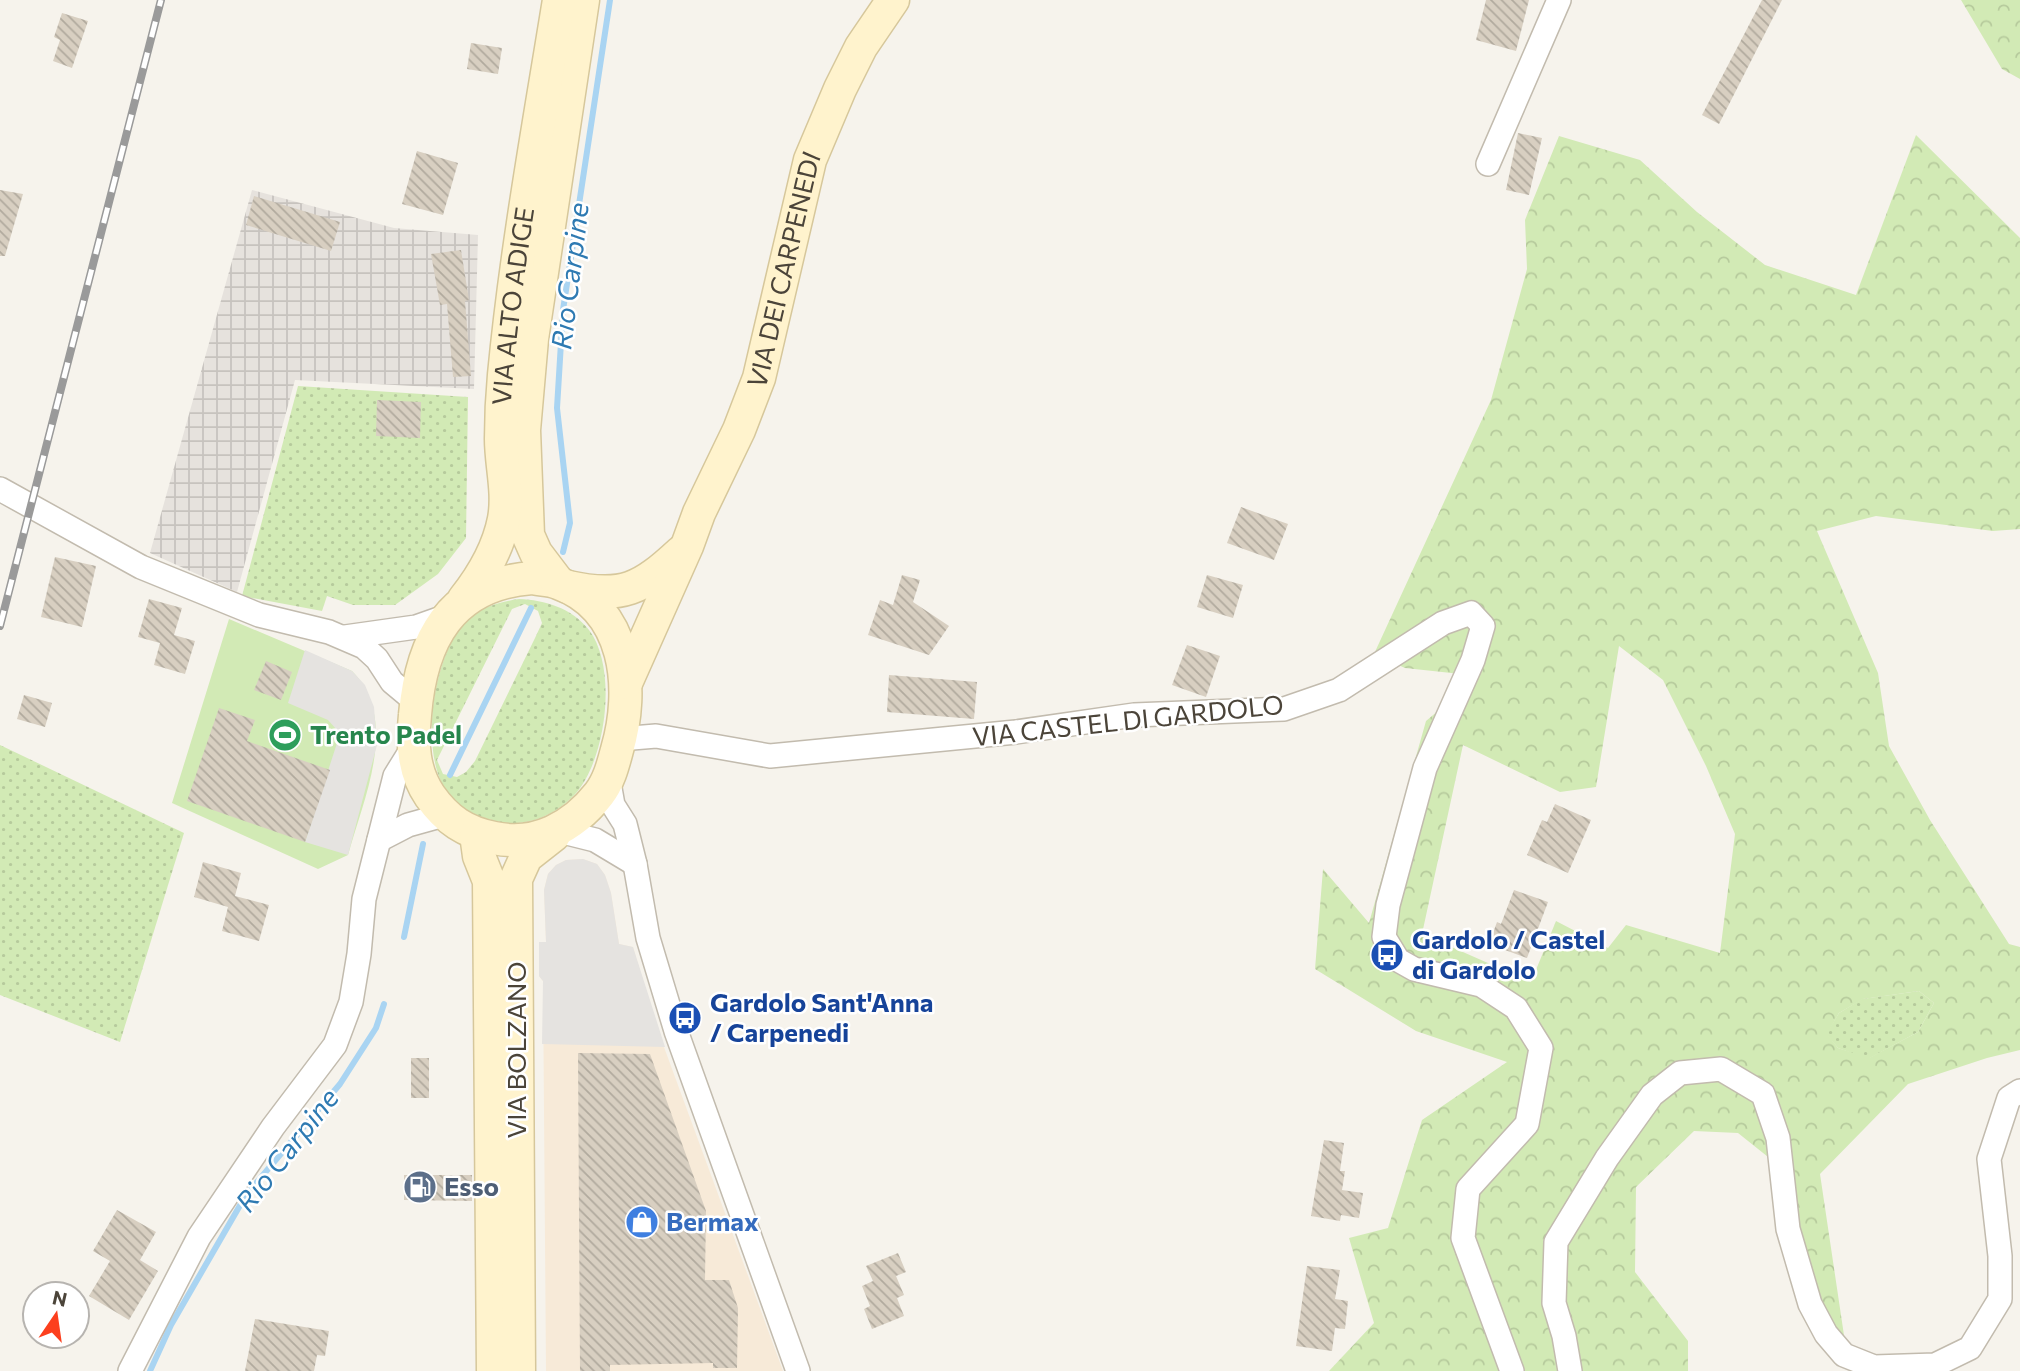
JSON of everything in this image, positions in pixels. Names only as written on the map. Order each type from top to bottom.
[{"type":"main road","name":"VIA ALTO ADIGE","points":[[456,609],[481,578],[504,516],[501,440],[504,376],[531,171],[559,0]]},
{"type":"main road","name":"VIA ALTO ADIGE","points":[[563,585],[536,553],[528,535],[524,430],[532,339],[583,0]]},
{"type":"main road","name":"VIA DEI CARPENEDI","points":[[626,692],[699,513],[739,430],[759,379],[810,160],[861,47],[893,0]]},
{"type":"main road","name":"VIA DEI CARPENEDI","points":[[563,585],[592,593],[632,588],[653,578],[687,546]]},
{"type":"main road","points":[[532,578],[563,585],[588,600],[606,620],[618,643],[624,663],[626,692],[620,739],[608,777],[600,793],[559,831],[534,839],[509,841],[476,834],[459,827],[444,815],[416,771],[413,747],[416,702],[429,645],[456,609],[482,590],[509,580],[532,578]]},
{"type":"main road","name":"VIA BOLZANO","points":[[519,1371],[516,879],[526,857],[559,831]]},
{"type":"main road","name":"VIA BOLZANO","points":[[476,834],[479,856],[489,881],[493,1371]]},
{"type":"main road","points":[[518,1175],[535,1135],[535,1019],[543,1009]]},
{"type":"street","points":[[1488,164],[1559,0]]},
{"type":"street","points":[[1,491],[47,513],[141,567],[259,615],[345,637],[364,647],[377,659],[392,682],[416,702]]},
{"type":"street","points":[[345,637],[416,627],[456,609]]},
{"type":"street","name":"VIA CASTEL DI GARDOLO","points":[[620,739],[656,736],[770,757],[1016,732],[1134,715],[1284,709],[1339,690],[1443,623],[1471,613],[1483,626],[1473,660],[1424,768],[1388,905],[1384,937],[1398,960],[1414,970],[1481,985],[1516,1008],[1541,1048],[1527,1124],[1468,1189],[1463,1238],[1512,1371]]},
{"type":"street","points":[[626,692],[656,736]]},
{"type":"street","points":[[130,1371],[199,1237],[273,1126],[335,1045],[351,1002],[365,899],[395,776],[413,747]]},
{"type":"street","points":[[608,777],[613,805],[625,824],[648,938],[676,1031],[797,1371]]},
{"type":"street","points":[[379,840],[408,825],[444,815]]},
{"type":"street","points":[[559,831],[595,840],[635,864]]},
{"type":"street","points":[[1570,1371],[1564,1336],[1554,1303],[1556,1242],[1607,1158],[1652,1095],[1680,1073],[1721,1069],[1763,1094],[1778,1138],[1788,1229],[1810,1304],[1826,1334],[1844,1355],[1874,1367],[1935,1365],[1970,1348],[2000,1299],[2000,1256],[1989,1159],[2010,1098],[2020,1091]]},
{"type":"shaded area","points":[[252,190],[394,228],[478,235],[474,389],[295,380],[237,592],[150,553]]},
{"type":"shaded area","points":[[305,650],[352,671],[365,685],[374,707],[377,745],[348,855],[305,842],[338,740],[336,729],[328,720],[288,703]]},
{"type":"shaded area","points":[[583,859],[597,864],[605,875],[611,893],[619,944],[633,947],[657,1028],[783,1371],[546,1371],[543,981],[539,976],[539,942],[546,942],[544,890],[548,874],[556,865],[566,860]]},
{"type":"shaded area","points":[[583,859],[597,864],[605,875],[611,893],[619,944],[633,947],[665,1047],[542,1044],[543,981],[539,976],[539,942],[546,942],[544,890],[548,874],[556,865],[566,860]]},
{"type":"green space","points":[[1961,0],[2020,0],[2020,79],[2002,69]]},
{"type":"green space","points":[[1916,135],[2020,238],[2020,529],[1993,531],[1876,516],[1817,531],[1878,673],[1889,746],[1930,820],[2009,944],[2020,947],[2020,1050],[1908,1084],[1820,1174],[1845,1342],[1818,1301],[1782,1168],[1738,1133],[1694,1131],[1636,1187],[1635,1272],[1688,1341],[1688,1371],[1329,1371],[1374,1323],[1349,1238],[1388,1228],[1422,1120],[1507,1062],[1416,1031],[1315,969],[1323,869],[1369,923],[1426,721],[1479,676],[1405,668],[1374,654],[1491,400],[1527,269],[1525,220],[1559,136],[1640,160],[1697,212],[1765,265],[1856,295]],"holes":[[[1619,646],[1663,680],[1706,766],[1735,834],[1720,953],[1626,925],[1608,948],[1556,921],[1531,982],[1422,934],[1463,745],[1560,792],[1596,787]],[[1919,991],[1934,1003],[1918,1032],[1869,1058],[1838,1048],[1827,1034],[1839,1013],[1863,999]]]},
{"type":"green space","points":[[298,386],[468,397],[466,538],[438,574],[395,605],[353,605],[327,596],[322,611],[242,596]]},
{"type":"green space","points":[[519,599],[548,603],[582,622],[598,646],[606,689],[605,712],[595,757],[577,792],[561,807],[542,817],[512,823],[473,814],[450,796],[440,779],[434,759],[432,735],[433,711],[443,662],[462,625],[474,614],[488,607]],"holes":[[[525,604],[538,611],[542,623],[475,761],[466,772],[457,777],[443,774],[437,760],[512,609]]]},
{"type":"green space","name":"Trento Padel","points":[[229,619],[352,671],[366,691],[374,713],[374,760],[348,855],[318,869],[172,803]]},
{"type":"green space","points":[[0,745],[184,833],[120,1042],[0,995]]},
{"type":"green space","points":[[1919,991],[1934,1003],[1918,1032],[1868,1059],[1838,1048],[1826,1034],[1839,1013],[1862,999]]},
{"type":"building","points":[[1486,0],[1529,0],[1516,51],[1476,40]]},
{"type":"building","points":[[1762,0],[1782,0],[1719,124],[1702,115]]},
{"type":"building","points":[[62,13],[88,21],[72,68],[53,61],[60,40],[54,37]]},
{"type":"building","points":[[471,43],[502,48],[498,74],[467,69]]},
{"type":"building","points":[[1518,133],[1542,138],[1529,195],[1506,190]]},
{"type":"building","points":[[417,151],[458,163],[443,215],[402,204]]},
{"type":"building","points":[[0,190],[23,194],[5,256],[0,256]]},
{"type":"building","points":[[254,196],[340,222],[331,251],[246,225]]},
{"type":"building","points":[[461,250],[469,300],[465,301],[471,376],[453,377],[447,304],[440,305],[431,254]]},
{"type":"building","points":[[377,400],[421,402],[420,438],[376,436]]},
{"type":"building","points":[[1241,507],[1288,524],[1274,560],[1227,543]]},
{"type":"building","points":[[55,557],[96,566],[82,627],[41,617]]},
{"type":"building","points":[[902,575],[920,580],[913,602],[949,626],[929,655],[868,635],[880,600],[893,605]]},
{"type":"building","points":[[1207,575],[1243,585],[1233,618],[1197,607]]},
{"type":"building","points":[[149,599],[182,608],[174,635],[195,641],[185,674],[154,665],[160,643],[138,637]]},
{"type":"building","points":[[1187,645],[1220,656],[1206,697],[1172,685]]},
{"type":"building","points":[[266,661],[292,672],[281,700],[254,690]]},
{"type":"building","points":[[889,675],[977,682],[974,719],[887,712]]},
{"type":"building","points":[[24,695],[52,703],[45,727],[17,719]]},
{"type":"building","points":[[219,708],[255,720],[247,741],[330,770],[305,842],[187,801]]},
{"type":"building","points":[[1555,804],[1591,820],[1568,873],[1527,855],[1542,820],[1547,822]]},
{"type":"building","points":[[203,862],[241,873],[235,896],[269,905],[259,941],[222,931],[228,907],[194,897]]},
{"type":"building","points":[[1514,890],[1548,902],[1527,958],[1489,944],[1497,922],[1501,924]]},
{"type":"building","name":"Bermax","points":[[578,1053],[650,1054],[706,1211],[705,1280],[729,1280],[738,1308],[737,1368],[713,1368],[713,1363],[610,1365],[610,1371],[580,1371]]},
{"type":"building","points":[[411,1058],[429,1058],[429,1098],[411,1098]]},
{"type":"building","points":[[1324,1140],[1344,1143],[1340,1171],[1345,1171],[1342,1190],[1363,1193],[1359,1218],[1341,1215],[1340,1221],[1311,1216]]},
{"type":"building","points":[[404,1175],[472,1175],[472,1201],[404,1200]]},
{"type":"building","points":[[117,1210],[156,1232],[140,1260],[158,1271],[129,1320],[91,1297],[91,1293],[110,1261],[93,1251]]},
{"type":"building","points":[[898,1253],[906,1272],[896,1276],[904,1295],[897,1298],[904,1316],[872,1329],[864,1309],[870,1306],[862,1286],[873,1281],[866,1266]]},
{"type":"building","points":[[1307,1266],[1340,1270],[1335,1299],[1348,1301],[1345,1329],[1335,1328],[1332,1351],[1296,1346]]},
{"type":"building","points":[[255,1319],[329,1331],[325,1356],[317,1355],[314,1371],[245,1371]]},
{"type":"waterway","name":"Rio Carpine","points":[[563,552],[570,523],[557,408],[563,310],[610,0]]},
{"type":"waterway","name":"Rio Carpine","points":[[450,775],[531,608]]},
{"type":"waterway","name":"Rio Carpine","points":[[404,937],[423,844]]},
{"type":"waterway","name":"Rio Carpine","points":[[150,1371],[171,1325],[246,1195],[340,1084],[376,1028],[384,1004]]},
{"type":"railway","points":[[0,626],[161,0]]},
{"type":"place","name":"Trento Padel","points":[[285,735]]},
{"type":"place","name":"Gardolo / Castel di Gardolo","points":[[1387,955]]},
{"type":"place","name":"Gardolo Sant'Anna / Carpenedi","points":[[685,1018]]},
{"type":"place","name":"Esso","points":[[420,1187]]},
{"type":"place","name":"Bermax","points":[[642,1222]]}]
